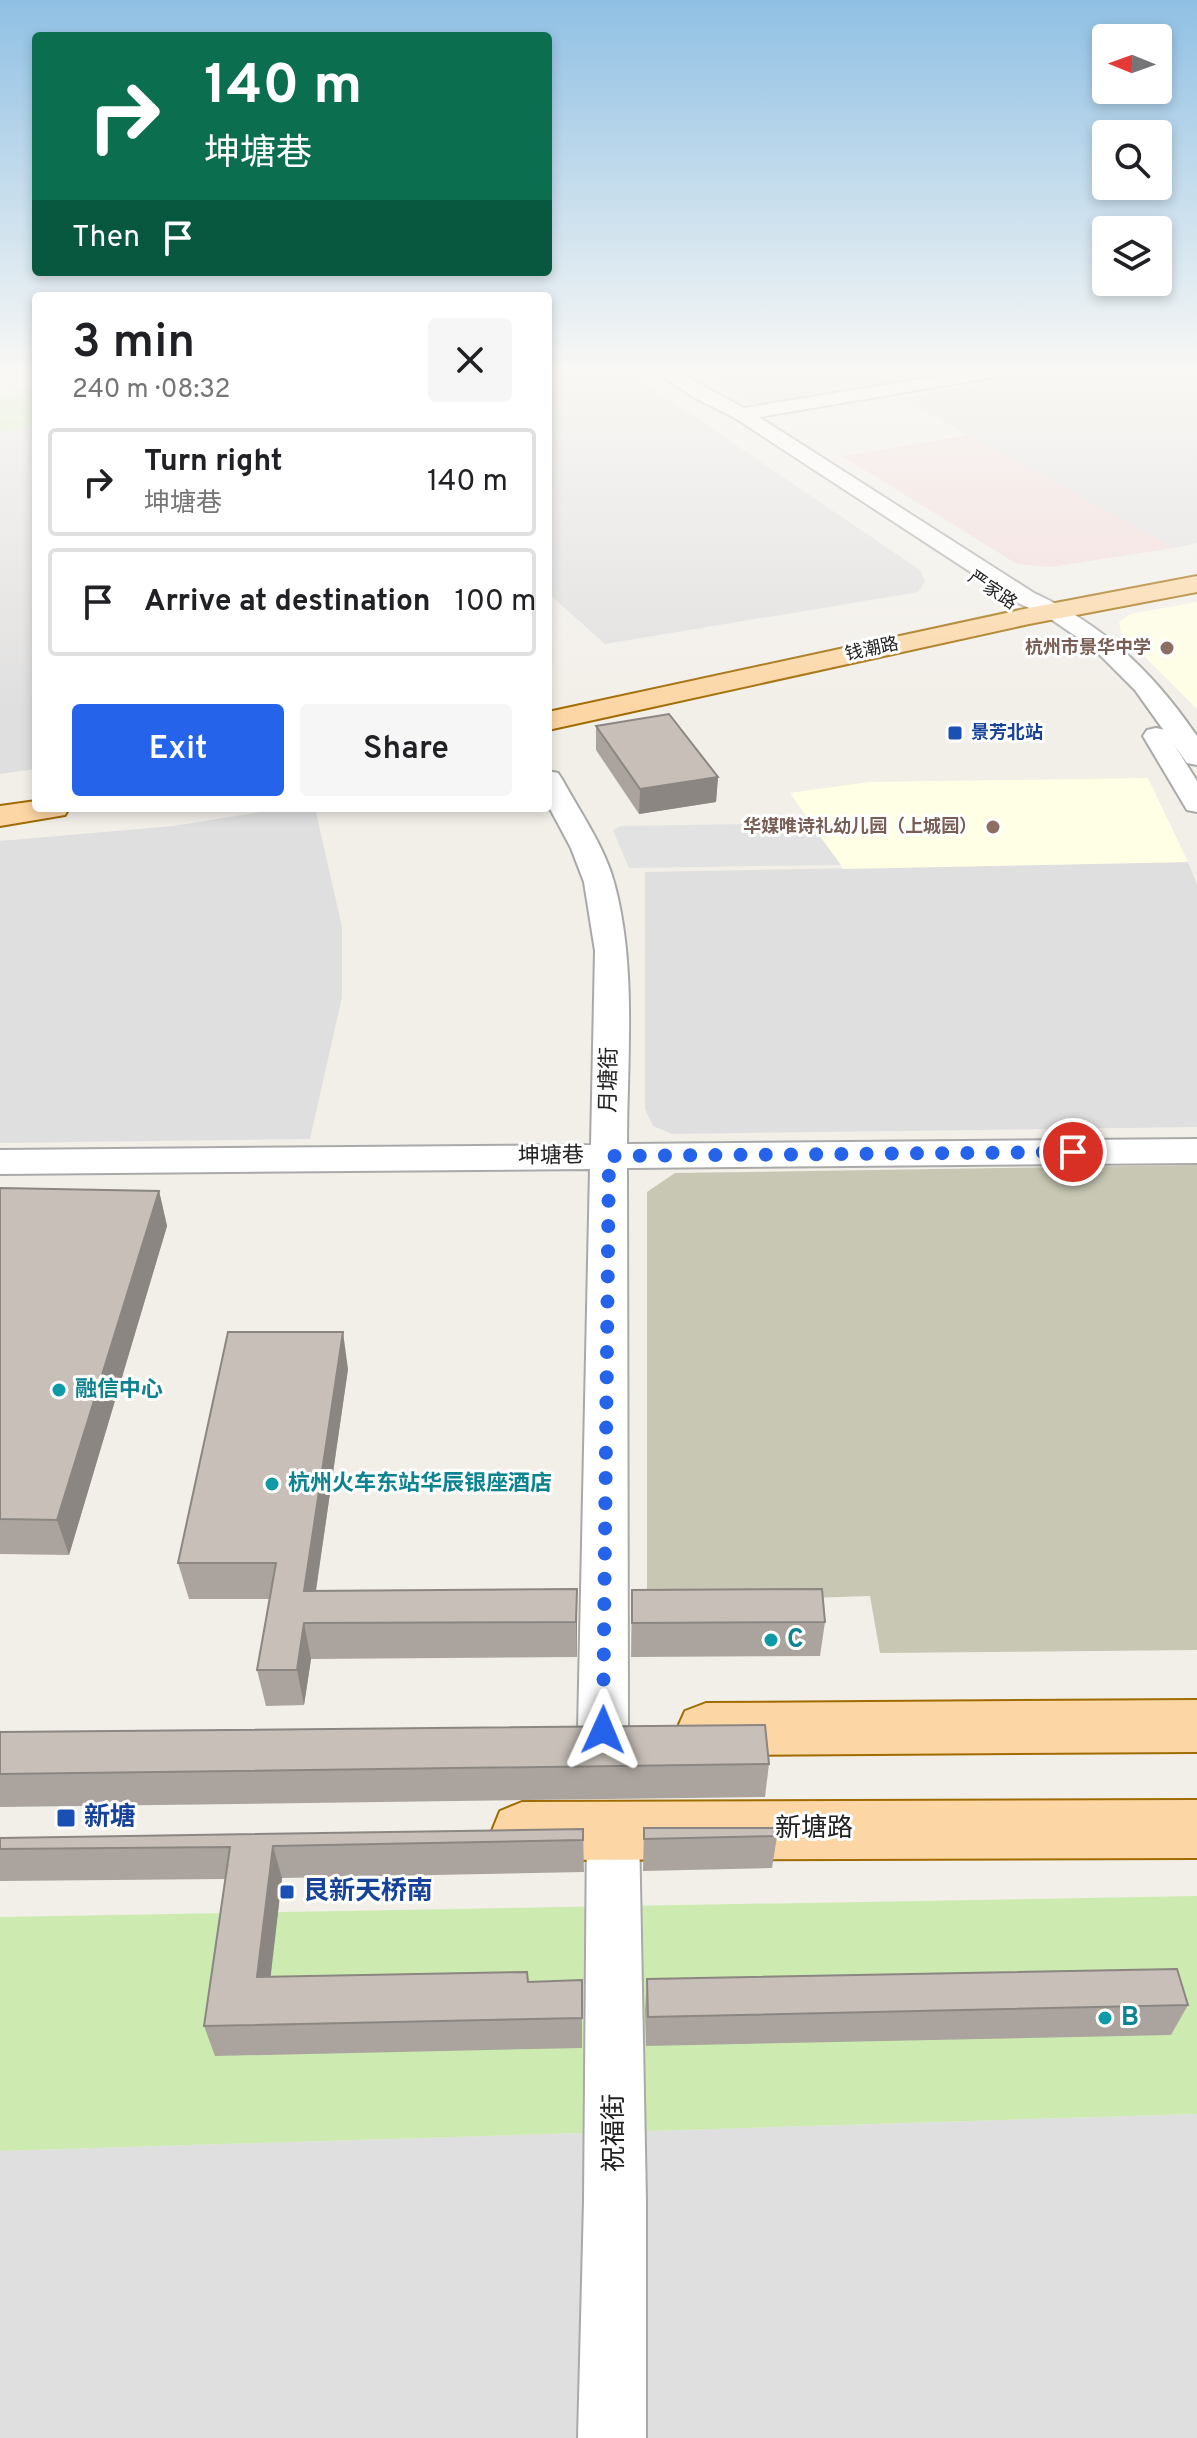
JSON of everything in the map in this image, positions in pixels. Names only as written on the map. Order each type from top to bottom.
[{"type":"main road","name":"钱潮路","points":[[552,720],[1197,565]]},
{"type":"main road","name":"钱潮路","points":[[552,700],[1030,606],[1197,584]]},
{"type":"main road","points":[[0,798],[32,793]]},
{"type":"main road","points":[[0,816],[32,811]]},
{"type":"main road","points":[[579,1730],[1197,1726]]},
{"type":"main road","name":"新塘路","points":[[466,1832],[1197,1829]]},
{"type":"street","name":"严家路","points":[[842,485],[1030,606],[1116,655],[1165,709],[1197,757]]},
{"type":"street","name":"严家路","points":[[1030,606],[1129,699],[1173,760],[1197,804]]},
{"type":"street","name":"月塘街","points":[[552,786],[590,857],[599,882],[611,951],[609,1156],[579,1730]]},
{"type":"street","name":"坤塘巷","points":[[0,1162],[1197,1151]]},
{"type":"street","name":"祝福街","points":[[612,2438],[615,2201],[613,1829]]},
{"type":"shaded area","points":[[0,485],[32,485],[32,770],[0,774]]},
{"type":"shaded area","points":[[552,485],[795,485],[920,570],[925,581],[918,592],[605,644],[552,597]]},
{"type":"shaded area","points":[[889,485],[1059,485],[1174,548],[1050,567],[1017,564]]},
{"type":"shaded area","points":[[1059,485],[1197,485],[1197,543],[1174,548]]},
{"type":"shaded area","name":"杭州市景华中学","points":[[1197,602],[1197,709],[1121,633],[1119,622],[1130,614]]},
{"type":"shaded area","name":"华媒唯诗礼幼儿园（上城园）","points":[[1148,778],[1188,862],[843,869],[790,793],[869,782]]},
{"type":"shaded area","points":[[260,812],[316,812],[342,927],[342,997],[310,1139],[0,1143],[0,841],[173,826]]},
{"type":"shaded area","points":[[810,823],[841,865],[629,868],[613,830],[621,826]]},
{"type":"shaded area","points":[[1188,862],[1197,885],[1197,1127],[672,1134],[653,1126],[645,1109],[645,872]]},
{"type":"shaded area","points":[[1197,1165],[1197,1650],[880,1653],[870,1596],[655,1603],[647,1592],[647,1192],[675,1173]]},
{"type":"shaded area","points":[[1197,2114],[1197,2438],[0,2438],[0,2151]]},
{"type":"green space","points":[[1197,1896],[1197,2114],[0,2151],[0,1917]]},
{"type":"building","points":[[669,714],[718,777],[640,789],[596,726]]},
{"type":"building","name":"融信中心","points":[[0,1188],[159,1191],[57,1520],[0,1519]]},
{"type":"building","points":[[228,1332],[343,1332],[304,1591],[577,1589],[576,1622],[304,1623],[297,1670],[257,1670],[276,1563],[178,1563]]},
{"type":"building","points":[[822,1589],[825,1622],[632,1623],[632,1590]]},
{"type":"building","points":[[765,1725],[769,1764],[0,1774],[0,1732]]},
{"type":"building","points":[[644,1828],[776,1828],[777,1836],[644,1839]]},
{"type":"building","points":[[583,1829],[583,1840],[273,1846],[257,1977],[527,1972],[528,1982],[582,1980],[582,2018],[204,2026],[230,1847],[0,1849],[0,1838]]},
{"type":"building","points":[[1177,1969],[1188,2005],[648,2017],[647,1979]]},
{"type":"place","name":"杭州市景华中学","points":[[1167,648]]},
{"type":"place","name":"景芳北站","points":[[955,733]]},
{"type":"place","name":"华媒唯诗礼幼儿园（上城园）","points":[[993,827]]},
{"type":"place","name":"融信中心","points":[[59,1390]]},
{"type":"place","name":"杭州火车东站华辰银座酒店","points":[[272,1484]]},
{"type":"place","name":"C","points":[[771,1640]]},
{"type":"place","name":"新塘","points":[[66,1818]]},
{"type":"place","name":"艮新天桥南","points":[[287,1892]]},
{"type":"place","name":"B","points":[[1105,2018]]},
{"type":"route","points":[[603,1730],[609,1156],[1073,1152]]}]
